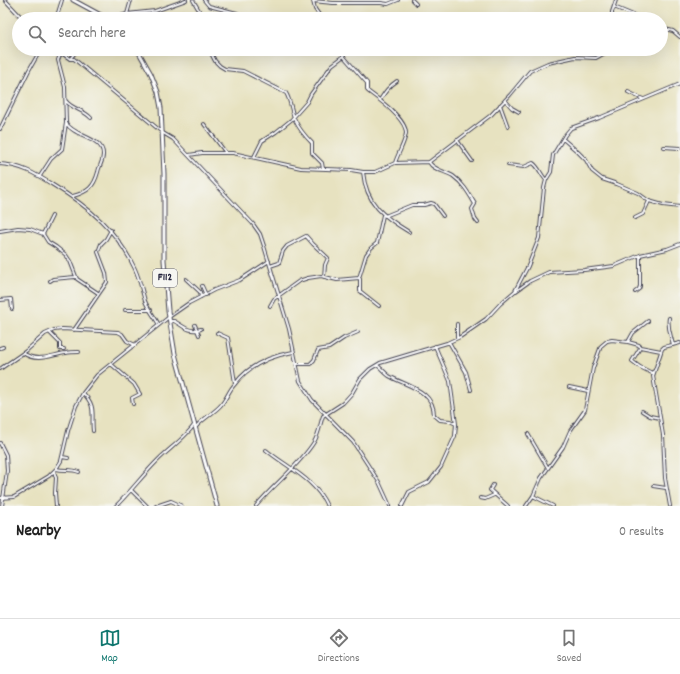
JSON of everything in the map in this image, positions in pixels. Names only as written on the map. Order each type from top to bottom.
[{"type":"main road","points":[[73,0],[96,12]]},
{"type":"main road","name":"F112","points":[[141,56],[152,74],[162,108],[164,260],[169,317],[179,368],[217,506]]},
{"type":"street","points":[[5,0],[16,12]]},
{"type":"street","points":[[58,12],[62,0]]},
{"type":"street","points":[[128,12],[131,0]]},
{"type":"street","points":[[146,12],[156,11],[186,0]]},
{"type":"street","points":[[193,0],[200,12]]},
{"type":"street","points":[[204,0],[209,6],[234,12]]},
{"type":"street","points":[[317,12],[313,0],[333,3],[388,4],[398,0]]},
{"type":"street","points":[[412,0],[416,4]]},
{"type":"street","points":[[613,12],[615,1]]},
{"type":"street","points":[[614,7],[626,12]]},
{"type":"street","points":[[668,30],[673,31],[680,37]]},
{"type":"street","points":[[0,128],[37,56]]},
{"type":"street","points":[[40,176],[51,159],[62,148],[66,123],[64,84],[58,60],[60,56]]},
{"type":"street","points":[[66,56],[74,60],[173,139],[253,224],[260,234],[269,261],[288,329],[298,377],[303,388],[312,400],[343,431],[363,456],[379,482],[390,506]]},
{"type":"street","points":[[212,56],[215,61],[225,69],[243,71],[254,78],[284,90],[289,100],[294,117],[304,136],[312,143],[312,153],[321,162],[323,169]]},
{"type":"street","points":[[254,157],[262,141],[287,124],[294,117],[307,102],[332,65],[344,56],[368,83],[368,91],[380,100],[402,122],[405,129],[405,138],[395,163]]},
{"type":"street","points":[[189,155],[202,153],[240,154],[301,168],[351,170],[363,172],[375,172],[395,163],[429,162],[491,115],[527,73],[548,63],[574,57],[596,58],[600,56]]},
{"type":"street","points":[[380,100],[391,84],[397,81]]},
{"type":"street","points":[[515,291],[528,266],[539,238],[546,180],[551,172],[553,155],[567,131],[577,125],[599,118],[680,84]]},
{"type":"street","points":[[628,92],[643,99]]},
{"type":"street","points":[[65,100],[69,104],[88,114],[91,118]]},
{"type":"street","points":[[505,100],[512,108],[519,112]]},
{"type":"street","points":[[500,105],[508,127]]},
{"type":"street","points":[[66,123],[79,134],[99,144],[102,147],[103,152],[102,163],[95,182],[84,193],[73,196]]},
{"type":"street","points":[[204,124],[226,153]]},
{"type":"street","points":[[563,139],[586,160],[592,171],[598,177],[638,193],[649,201],[663,205],[680,207]]},
{"type":"street","points":[[458,140],[472,161]]},
{"type":"street","points":[[664,147],[680,148]]},
{"type":"street","points":[[429,162],[432,167],[444,171],[454,177],[466,189],[475,204],[472,209],[474,219],[478,222]]},
{"type":"street","points":[[508,166],[524,167],[533,163],[538,167],[546,180]]},
{"type":"street","points":[[0,164],[18,166],[40,176],[73,196],[93,212],[111,230],[135,268],[142,285],[146,303],[159,325]]},
{"type":"street","points":[[363,172],[369,197],[384,215],[410,232]]},
{"type":"street","points":[[636,218],[643,214],[649,201]]},
{"type":"street","points":[[384,215],[412,205],[424,205],[431,203],[434,204],[443,216]]},
{"type":"street","points":[[379,306],[360,291],[359,278],[366,255],[377,243],[384,215]]},
{"type":"street","points":[[44,234],[52,216]]},
{"type":"street","points":[[0,230],[18,228],[30,229],[44,234],[50,244],[66,255],[76,277],[81,283],[98,293]]},
{"type":"street","points":[[74,330],[98,293],[105,285],[107,279],[98,252],[101,244],[111,230]]},
{"type":"street","points":[[270,266],[279,263],[283,251],[287,246],[306,236],[328,258],[325,265],[324,277]]},
{"type":"street","points":[[256,506],[292,468],[313,443],[320,428],[323,416],[342,403],[365,372],[377,364],[449,342],[457,338],[486,319],[515,291],[549,272],[584,270],[614,266],[640,255],[667,249],[680,244]]},
{"type":"street","points":[[635,292],[640,286],[640,255]]},
{"type":"street","points":[[0,498],[14,497],[54,472],[62,457],[68,431],[82,393],[97,375],[169,317],[194,300],[240,280],[269,261]]},
{"type":"street","points":[[50,281],[53,279],[76,277]]},
{"type":"street","points":[[270,306],[273,300],[302,280],[315,277],[324,277],[337,280],[359,278]]},
{"type":"street","points":[[186,279],[200,292],[201,297]]},
{"type":"street","points":[[202,286],[206,295]]},
{"type":"street","points":[[0,300],[11,299],[12,309]]},
{"type":"street","points":[[125,310],[151,310]]},
{"type":"street","points":[[669,318],[667,327],[674,345]]},
{"type":"street","points":[[170,321],[174,321],[186,329],[201,329]]},
{"type":"street","points":[[628,342],[633,333],[648,321]]},
{"type":"street","points":[[457,324],[457,338]]},
{"type":"street","points":[[195,325],[199,335]]},
{"type":"street","points":[[0,369],[23,353],[39,338],[51,331],[62,329],[118,332],[122,334],[127,341],[135,345]]},
{"type":"street","points":[[51,331],[50,333],[60,343],[60,350],[64,349]]},
{"type":"street","points":[[296,364],[310,364],[314,360],[318,350],[329,348],[344,338],[358,332]]},
{"type":"street","points":[[217,333],[228,338],[235,383]]},
{"type":"street","points":[[526,506],[533,496],[541,478],[563,446],[570,431],[584,410],[593,368],[601,346],[607,341],[612,340],[628,342],[640,347],[661,351]]},
{"type":"street","points":[[449,342],[466,372],[471,390]]},
{"type":"street","points":[[670,506],[666,488],[663,435],[655,392],[654,371],[661,351],[664,347],[680,343]]},
{"type":"street","points":[[402,506],[409,492],[429,482],[441,467],[455,436],[456,424],[450,381],[435,346]]},
{"type":"street","points":[[640,347],[632,361],[651,374],[654,371]]},
{"type":"street","points":[[23,353],[38,359],[66,353],[79,352]]},
{"type":"street","points":[[116,506],[176,443],[195,426],[213,414],[235,383],[244,374],[254,366],[276,356],[293,352]]},
{"type":"street","points":[[111,364],[127,377],[137,388],[140,394],[132,398],[133,404]]},
{"type":"street","points":[[377,364],[387,375],[427,396],[434,406],[434,414],[440,420],[450,421],[456,424]]},
{"type":"street","points":[[568,387],[588,391]]},
{"type":"street","points":[[82,393],[91,402],[93,431]]},
{"type":"street","points":[[642,411],[650,416],[660,418]]},
{"type":"street","points":[[528,434],[548,468]]},
{"type":"street","points":[[0,443],[6,455],[7,471],[2,506]]},
{"type":"street","points":[[266,450],[275,458],[292,468],[315,487],[323,497],[327,506]]},
{"type":"street","points":[[62,457],[68,458]]},
{"type":"street","points":[[56,469],[71,469],[79,472]]},
{"type":"street","points":[[54,472],[56,478],[56,506]]},
{"type":"street","points":[[493,485],[490,490],[508,506]]},
{"type":"street","points":[[653,486],[666,488]]},
{"type":"street","points":[[131,490],[147,506]]},
{"type":"street","points":[[480,498],[485,499],[494,495]]},
{"type":"street","points":[[533,496],[553,506]]},
{"type":"street","points":[[156,506],[171,501],[182,506]]}]
